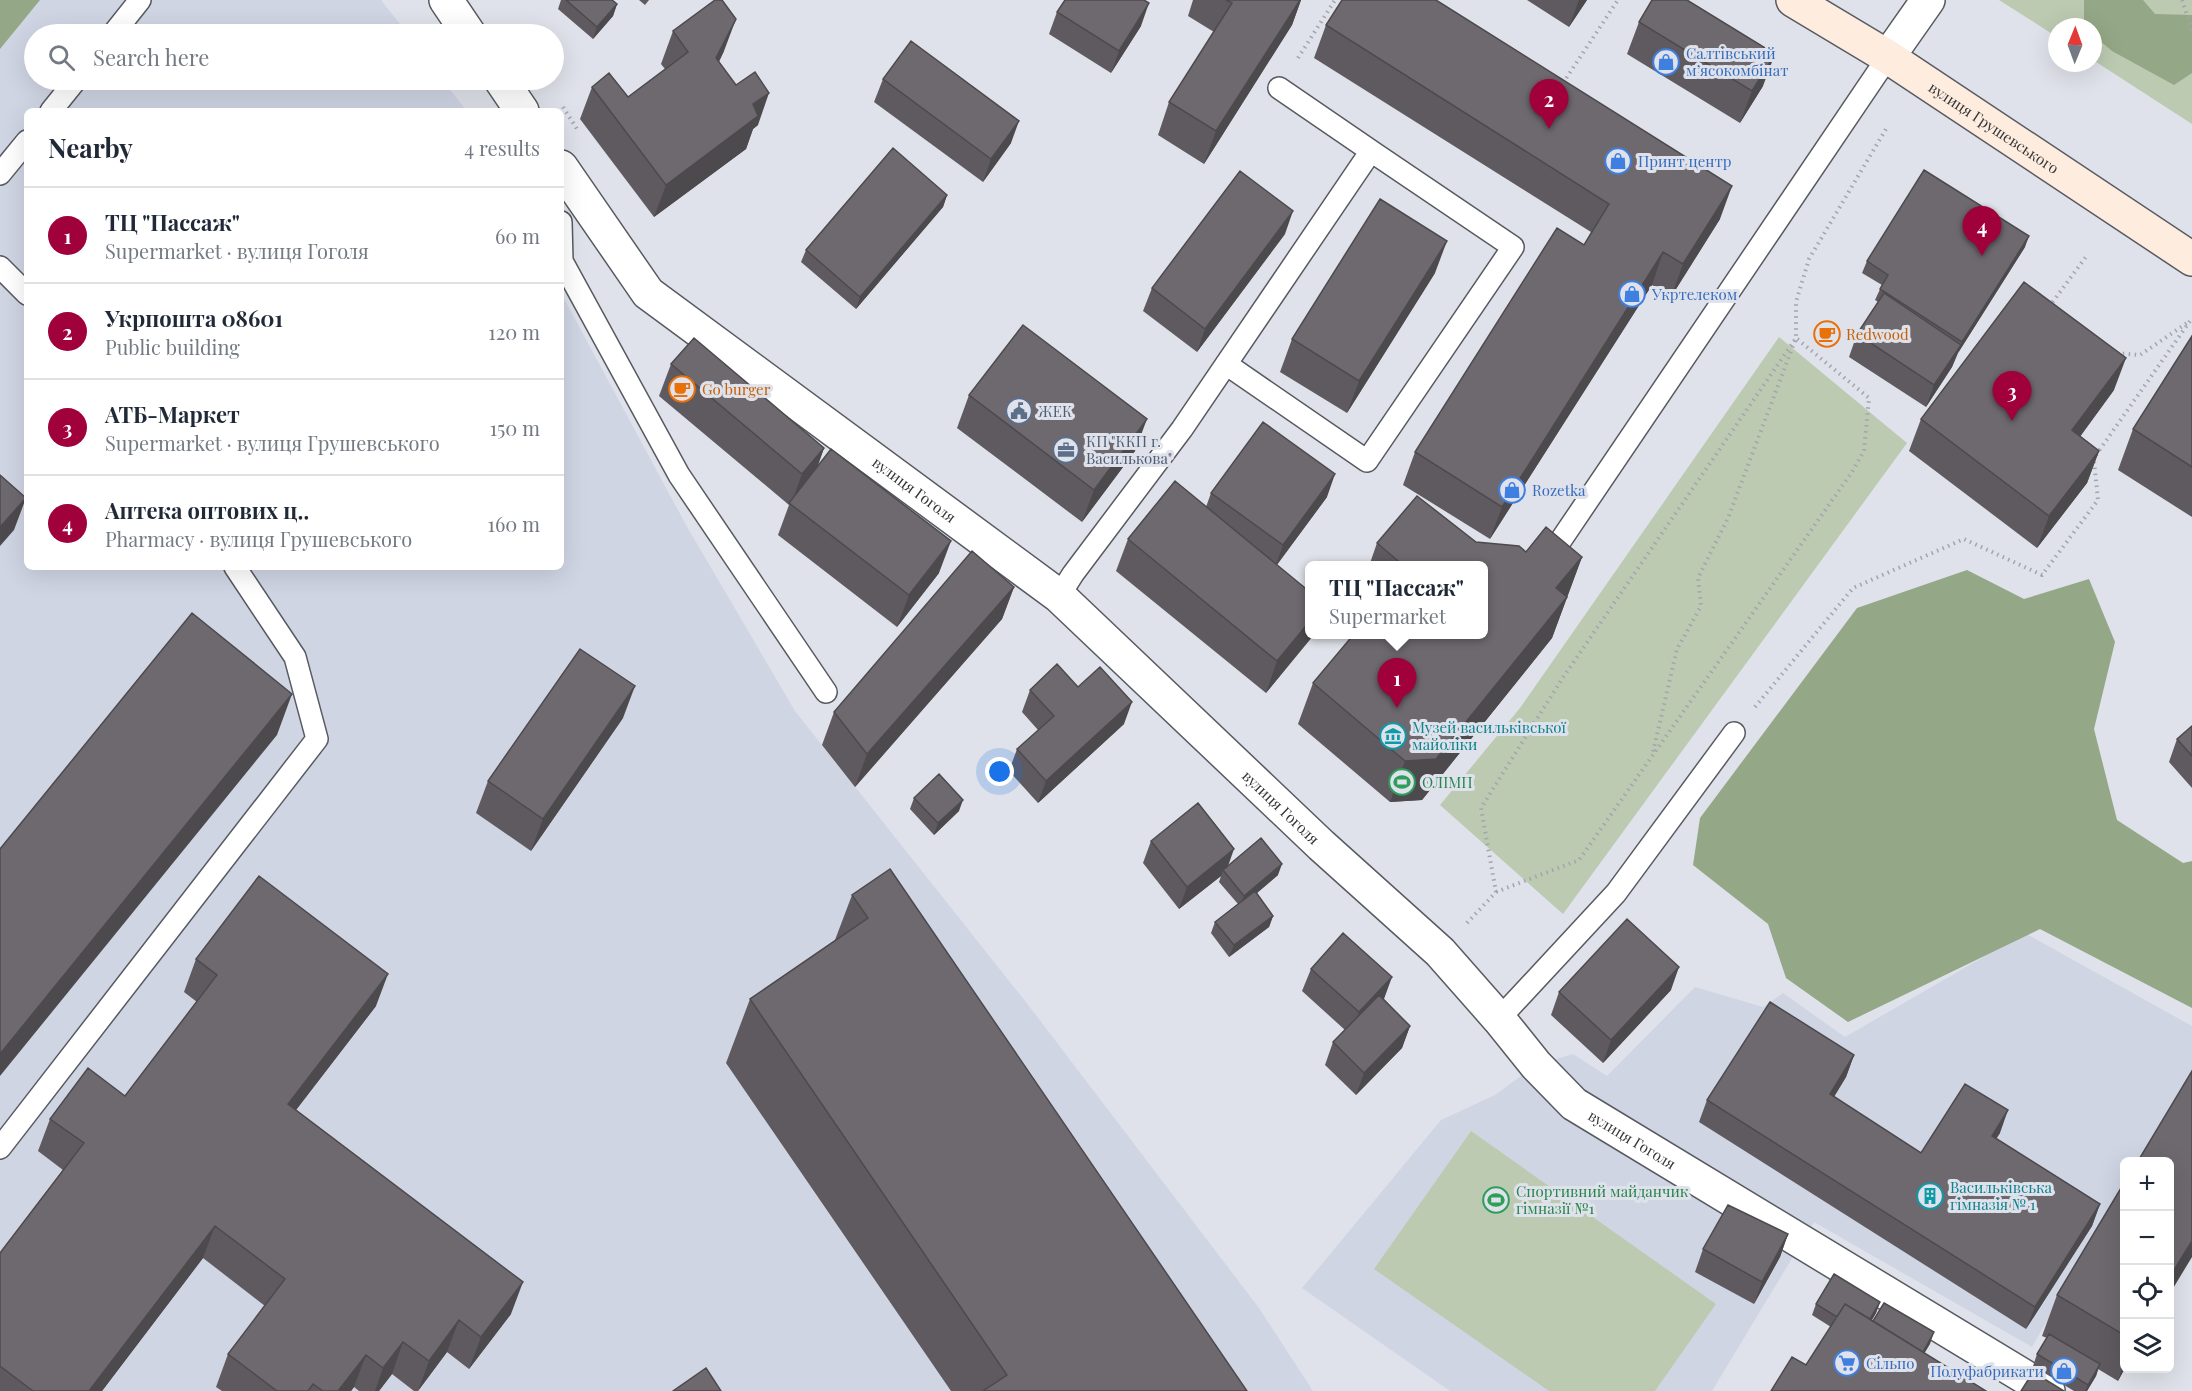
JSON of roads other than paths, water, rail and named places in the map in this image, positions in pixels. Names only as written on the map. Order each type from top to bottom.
[{"type":"main road","name":"вулиця Грушевського","points":[[1793,0],[1888,57],[2192,259]]},
{"type":"street","points":[[446,0],[463,24]]},
{"type":"street","points":[[1888,57],[1928,0]]},
{"type":"street","points":[[508,90],[520,108]]},
{"type":"street","name":"вулиця Гоголя","points":[[564,171],[648,293],[1059,596],[1321,845],[1440,952],[1536,1065],[1574,1104],[2048,1391]]},
{"type":"lane","points":[[121,24],[141,0]]},
{"type":"lane","points":[[1561,540],[1888,57]]},
{"type":"lane","points":[[1226,364],[1367,461],[1513,247],[1279,88]]},
{"type":"lane","points":[[53,108],[68,90]]},
{"type":"lane","points":[[0,174],[24,145]]},
{"type":"lane","points":[[1059,596],[1182,429],[1371,151]]},
{"type":"lane","points":[[564,265],[679,475],[826,692]]},
{"type":"lane","points":[[0,267],[24,291]]},
{"type":"lane","points":[[0,1148],[317,739],[295,657],[237,570]]},
{"type":"lane","points":[[1499,1019],[1616,893],[1734,733]]},
{"type":"place","name":"Салтівський мʼясокомбінат","points":[[1666,62]]},
{"type":"place","name":"Укрпошта 08601","points":[[1549,129]]},
{"type":"place","name":"Принт центр","points":[[1618,161]]},
{"type":"place","name":"Аптека оптових ц‥","points":[[1982,256]]},
{"type":"place","name":"Укртелеком","points":[[1632,294]]},
{"type":"place","name":"Redwood","points":[[1827,334]]},
{"type":"place","name":"Go burger","points":[[682,389]]},
{"type":"place","name":"ЖЕК","points":[[1019,411]]},
{"type":"place","name":"АТБ-Маркет","points":[[2012,421]]},
{"type":"place","name":"КП \"ККП г. Василькова\"","points":[[1066,450]]},
{"type":"place","name":"Rozetka","points":[[1512,490]]},
{"type":"place","name":"ТЦ \"Пассаж\"","points":[[1397,708]]},
{"type":"place","name":"Музей васильківської майоліки","points":[[1393,736]]},
{"type":"place","name":"ОЛІМП","points":[[1402,782]]},
{"type":"place","name":"Васильківська гімназія № 1","points":[[1930,1196]]},
{"type":"place","name":"Спортивний майданчик гімназії №1","points":[[1496,1200]]},
{"type":"place","name":"Сільпо","points":[[1847,1363]]},
{"type":"place","name":"Полуфабрикати","points":[[2064,1371]]}]
